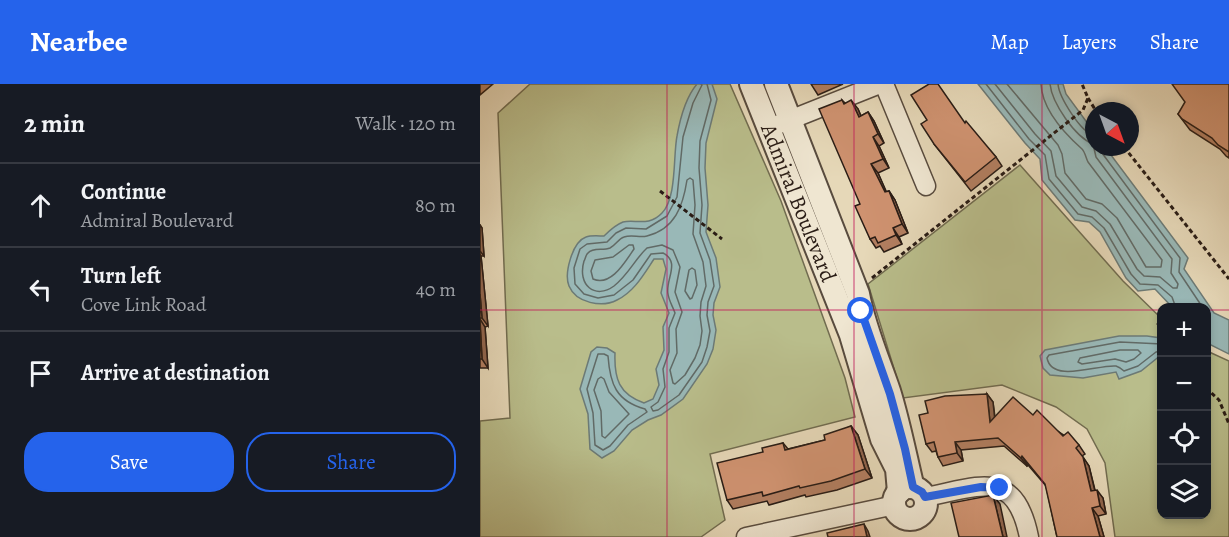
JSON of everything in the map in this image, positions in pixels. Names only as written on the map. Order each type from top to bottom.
[{"type":"street","name":"Admiral Boulevard","points":[[751,84],[851,335],[882,439],[897,469],[922,537]]},
{"type":"street","name":"Admiral Boulevard","points":[[776,84],[858,294],[861,311],[890,394],[905,449],[910,507]]},
{"type":"street","points":[[767,129],[882,84],[926,186]]},
{"type":"street","points":[[746,537],[798,532],[910,507],[981,487],[1000,488],[1016,499],[1025,517],[1029,537]]},
{"type":"path","points":[[1082,84],[1090,102]]},
{"type":"path","points":[[863,282],[872,278],[1083,110],[1088,98]]},
{"type":"path","points":[[1131,156],[1229,279]]},
{"type":"path","points":[[660,191],[722,239]]},
{"type":"path","points":[[1211,393],[1219,400],[1229,424]]},
{"type":"green space","points":[[530,84],[730,84],[781,201],[845,378],[855,417],[710,454],[725,520],[701,537],[480,537],[480,421],[510,418],[498,113]]},
{"type":"green space","points":[[1020,165],[1123,281],[1157,314],[1157,519],[1211,519],[1211,353],[1229,361],[1229,537],[1115,537],[1105,463],[1087,429],[1056,407],[1002,385],[903,398],[868,284]]},
{"type":"water","points":[[697,84],[712,84],[717,99],[706,143],[705,168],[708,205],[706,232],[716,258],[720,287],[714,303],[713,315],[716,330],[713,349],[707,364],[683,399],[661,415],[632,430],[614,451],[602,458],[590,449],[588,414],[580,389],[591,352],[597,347],[607,348],[615,353],[617,378],[624,390],[644,403],[653,399],[659,385],[656,369],[664,350],[663,327],[669,313],[661,293],[666,269],[663,259],[654,259],[638,282],[623,297],[604,304],[597,304],[583,300],[572,292],[568,281],[570,259],[577,245],[586,237],[604,236],[623,222],[652,220],[662,213],[667,206],[672,187],[678,129],[687,102]]},
{"type":"water","points":[[978,84],[1063,84],[1066,94],[1085,120],[1085,156],[1112,156],[1188,258],[1184,269],[1207,303],[1168,303],[1155,289],[1138,291],[1126,278],[1100,232],[1089,222],[1075,220],[1042,180],[1040,159]]},
{"type":"water","points":[[1211,309],[1214,313],[1229,320],[1229,354],[1211,345]]},
{"type":"water","points":[[1119,336],[1157,337],[1157,358],[1141,371],[1119,379],[1116,372],[1083,378],[1050,375],[1043,368],[1040,356],[1045,350]]},
{"type":"building","points":[[929,84],[938,84],[965,123],[966,121],[996,157],[965,182],[921,124],[927,120],[911,95]]},
{"type":"building","points":[[1172,84],[1229,84],[1229,152],[1182,119],[1178,114],[1185,102]]},
{"type":"building","points":[[842,100],[844,104],[851,100],[859,117],[868,112],[878,134],[873,137],[883,159],[871,164],[885,192],[889,191],[902,224],[893,228],[896,235],[878,243],[875,237],[870,239],[855,206],[860,204],[819,109]]},
{"type":"building","points":[[480,294],[482,318],[480,318]]},
{"type":"building","points":[[480,325],[482,359],[480,359]]},
{"type":"building","points":[[987,394],[990,422],[1013,397],[1033,415],[1037,410],[1063,436],[1068,432],[1079,445],[1076,448],[1083,457],[1091,491],[1097,490],[1100,506],[1092,508],[1100,537],[1057,537],[1045,484],[1022,456],[1021,458],[998,438],[955,442],[957,453],[938,457],[934,442],[926,444],[919,415],[928,413],[925,401],[945,396]]},
{"type":"building","points":[[851,426],[865,469],[831,481],[800,488],[799,486],[763,496],[762,492],[727,500],[717,463],[763,452],[762,448],[783,443],[785,450],[825,440],[824,435]]},
{"type":"building","points":[[993,495],[1003,537],[959,537],[951,503]]},
{"type":"building","points":[[864,524],[867,537],[828,537],[827,533]]},
{"type":"route","points":[[861,311],[890,394],[913,487],[922,492],[925,497],[981,487],[1000,488]]}]
